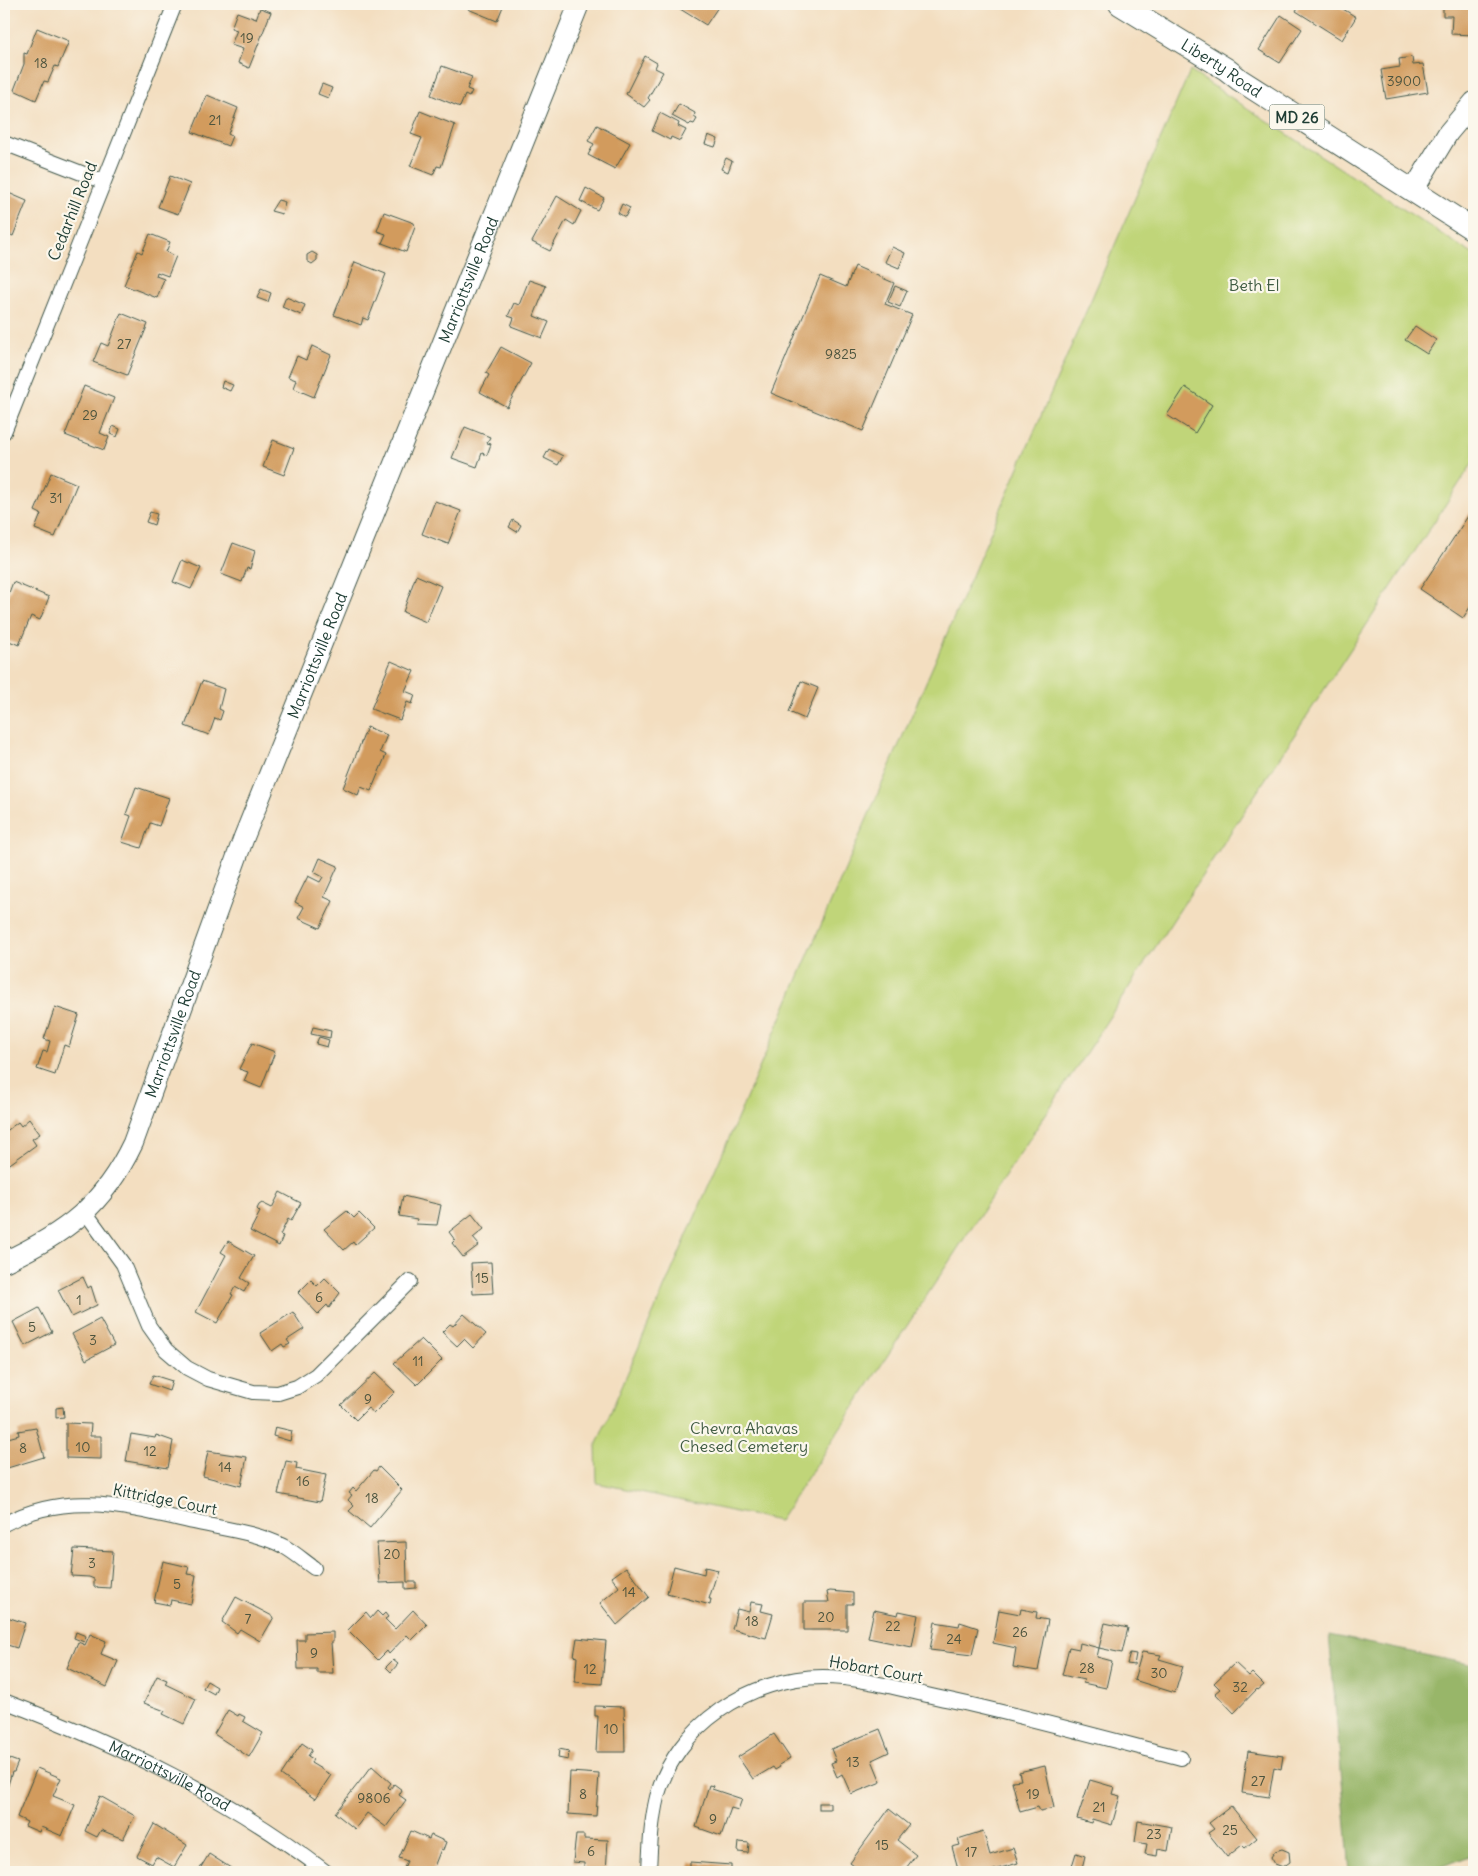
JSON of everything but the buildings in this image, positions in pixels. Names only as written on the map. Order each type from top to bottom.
[{"type":"main road","name":"Marriottsville Road","points":[[4,1262],[45,1241],[86,1213],[114,1179],[133,1143],[244,837],[580,4]]},
{"type":"main road","name":"Liberty Road","points":[[1120,4],[1226,68],[1240,80],[1474,230]]},
{"type":"main road","points":[[1413,191],[1448,133],[1474,102]]},
{"type":"street","name":"Cedarhill Road","points":[[4,432],[102,181],[175,4]]},
{"type":"street","points":[[4,144],[102,181]]},
{"type":"street","points":[[86,1213],[123,1264],[149,1326],[166,1350],[187,1368],[208,1379],[253,1392],[278,1392],[297,1387],[316,1375],[410,1281]]},
{"type":"street","name":"Kittridge Court","points":[[4,1524],[49,1506],[84,1503],[122,1506],[248,1534],[283,1546],[314,1568]]},
{"type":"street","name":"Hobart Court","points":[[649,1872],[652,1820],[658,1795],[670,1765],[680,1750],[697,1728],[733,1701],[761,1689],[797,1679],[825,1677],[856,1680],[984,1708],[1181,1758]]},
{"type":"street","name":"Marriottsville Road","points":[[4,1701],[90,1736],[202,1791],[267,1831],[326,1872]]},
{"type":"green space","points":[[1190,71],[1474,255],[1474,461],[779,1521],[597,1483],[596,1446]]},
{"type":"green space","points":[[1329,1635],[1474,1665],[1474,1854],[1427,1872],[1350,1872]]},
{"type":"park label","name":"Beth El","points":[[1254,285]]},
{"type":"park label","name":"Chevra Ahavas Chesed Cemetery","points":[[744,1437]]}]
